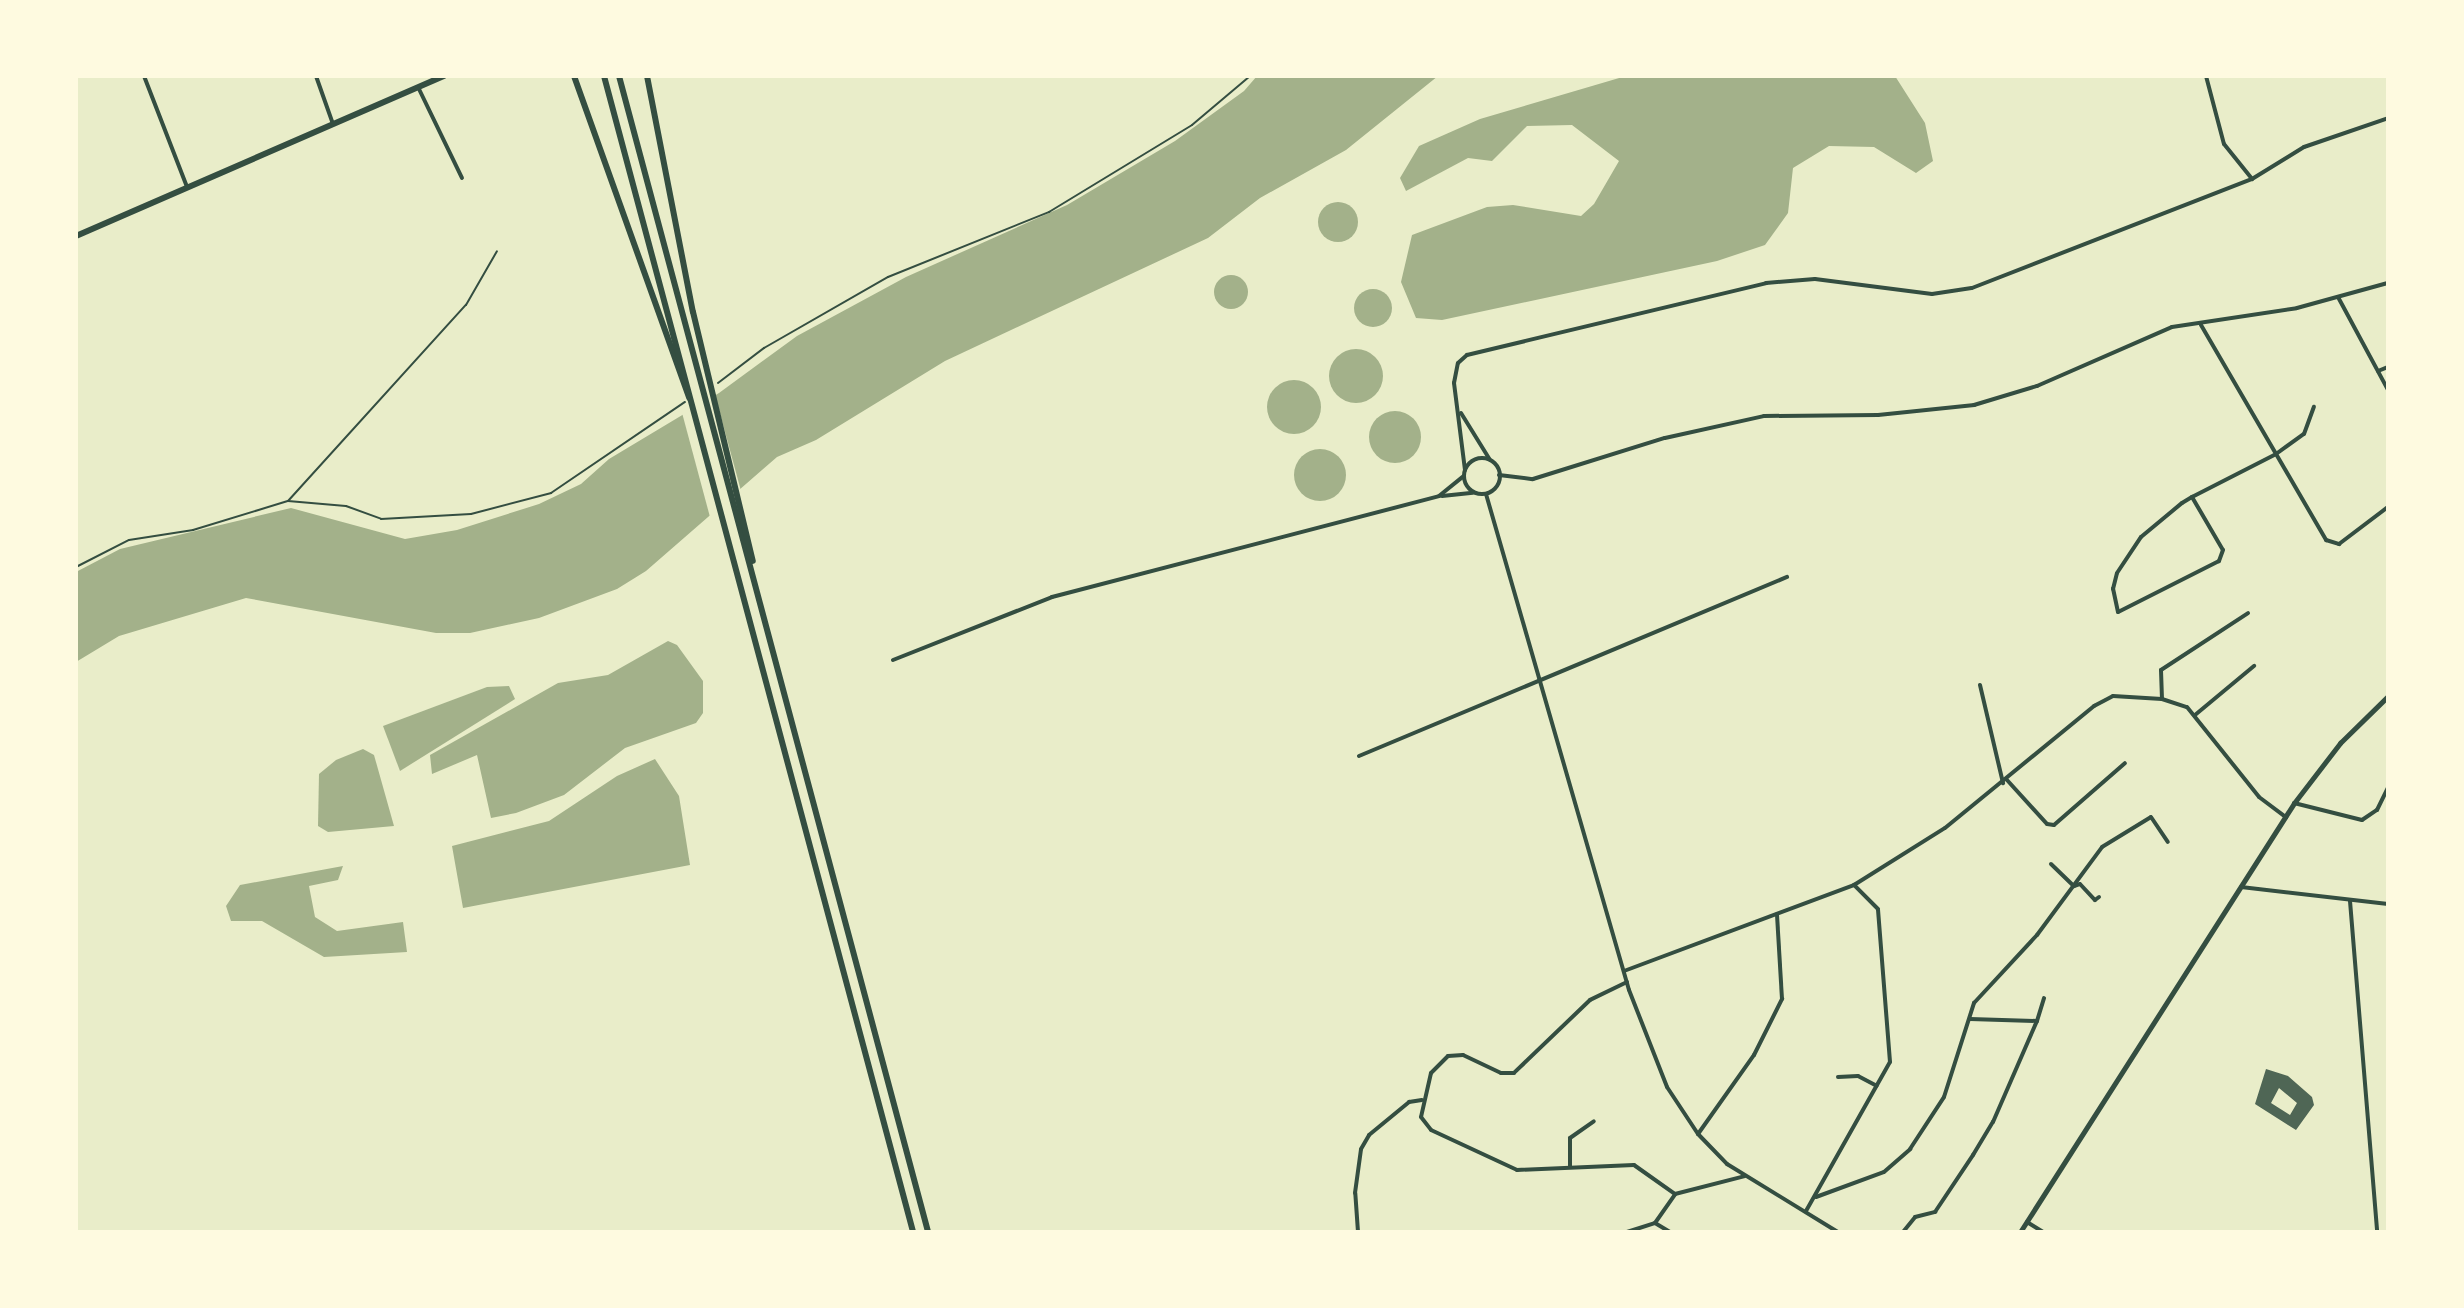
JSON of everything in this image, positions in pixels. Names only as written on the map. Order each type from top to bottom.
[{"type":"main road","points":[[76,236],[444,76]]},
{"type":"main road","points":[[574,76],[692,401],[913,1232]]},
{"type":"main road","points":[[604,76],[682,380]]},
{"type":"main road","points":[[619,76],[700,366],[928,1232]]},
{"type":"main road","points":[[647,76],[700,366]]},
{"type":"street","points":[[144,76],[187,187]]},
{"type":"street","points":[[316,76],[333,124]]},
{"type":"street","points":[[2206,76],[2224,144],[2252,179]]},
{"type":"street","points":[[418,87],[462,178]]},
{"type":"street","points":[[1475,493],[1464,473],[1455,369],[1462,358],[1477,351],[1766,283],[1815,279],[1921,293],[1958,292],[2252,179],[2304,147],[2388,118]]},
{"type":"street","points":[[1499,475],[1533,479],[1665,438],[1764,416],[1878,415],[1974,405],[2037,386],[2172,327],[2201,325],[2338,297],[2388,283]]},
{"type":"street","points":[[2338,297],[2388,390]]},
{"type":"street","points":[[2201,325],[2326,540],[2339,544],[2388,507]]},
{"type":"street","points":[[2378,371],[2388,367]]},
{"type":"street","points":[[2192,497],[2223,550],[2219,561],[2118,612],[2113,589],[2123,562],[2159,520],[2192,497],[2276,454],[2304,434],[2314,407]]},
{"type":"street","points":[[893,660],[1052,597],[1439,496],[1486,494],[1495,489],[1499,475],[1460,411]]},
{"type":"street","points":[[1439,496],[1475,460],[1491,461]]},
{"type":"street","points":[[1486,494],[1627,982],[1667,1087],[1698,1134],[1748,1176],[1838,1232]]},
{"type":"street","points":[[1359,756],[1787,577]]},
{"type":"street","points":[[2162,699],[2161,670],[2248,613]]},
{"type":"street","points":[[2195,715],[2254,666]]},
{"type":"street","points":[[1980,685],[2005,781],[2047,824],[2054,825],[2125,763]]},
{"type":"street","points":[[1624,971],[1854,885],[1945,828],[2094,706],[2113,696],[2179,703],[2195,715],[2259,797],[2286,817]]},
{"type":"street","points":[[2020,1232],[2294,803],[2340,743],[2388,696]]},
{"type":"street","points":[[2294,803],[2362,820],[2377,810],[2388,787]]},
{"type":"street","points":[[1816,1197],[1884,1172],[1910,1149],[1944,1097],[1974,1003],[2074,886],[2102,847],[2151,817],[2168,842]]},
{"type":"street","points":[[2051,864],[2074,886]]},
{"type":"street","points":[[2074,886],[2080,884],[2095,900],[2099,897]]},
{"type":"street","points":[[1806,1211],[1890,1062],[1878,909],[1854,885]]},
{"type":"street","points":[[2241,887],[2388,904]]},
{"type":"street","points":[[2350,901],[2377,1232]]},
{"type":"street","points":[[1698,1134],[1754,1055],[1782,999],[1777,913]]},
{"type":"street","points":[[1627,982],[1590,1000],[1514,1073],[1456,1053],[1448,1056],[1431,1073],[1422,1100],[1421,1117],[1431,1130],[1517,1170],[1634,1165],[1675,1194]]},
{"type":"street","points":[[1903,1232],[1915,1217],[1935,1212],[1993,1122],[2044,998]]},
{"type":"street","points":[[1970,1019],[2037,1021]]},
{"type":"street","points":[[1838,1077],[1858,1076],[1877,1086]]},
{"type":"street","points":[[1358,1232],[1361,1149],[1402,1108],[1422,1100]]},
{"type":"street","points":[[1570,1167],[1570,1138],[1594,1121]]},
{"type":"street","points":[[1627,1232],[1655,1223],[1675,1194],[1748,1176]]},
{"type":"street","points":[[2027,1222],[2043,1232]]},
{"type":"street","points":[[1655,1223],[1670,1232]]},
{"type":"street","points":[[1873,1232],[1882,1232]]},
{"type":"path","points":[[717,385],[764,348],[888,277],[1049,212],[1192,125],[1250,76]]},
{"type":"path","points":[[288,501],[466,305],[497,251]]},
{"type":"path","points":[[76,567],[129,540],[193,530],[288,501],[346,506],[381,519],[471,514],[551,493],[692,401]]},
{"type":"shaded area","points":[[1257,76],[1438,76],[1346,150],[1260,198],[1208,238],[945,361],[816,440],[777,457],[646,571],[617,589],[539,618],[470,633],[436,633],[246,598],[119,636],[76,662],[76,572],[120,549],[291,508],[405,539],[457,530],[539,504],[581,484],[609,459],[719,393],[797,336],[906,277],[1067,205],[1175,141],[1244,91]]},
{"type":"shaded area","points":[[1626,76],[1895,76],[1925,123],[1933,161],[1916,173],[1874,147],[1829,146],[1793,168],[1788,213],[1765,245],[1717,261],[1442,320],[1416,318],[1401,282],[1412,235],[1487,207],[1513,205],[1581,216],[1594,204],[1619,161],[1572,125],[1527,126],[1492,161],[1468,158],[1406,191],[1400,178],[1419,146],[1480,119]]},
{"type":"shaded area","points":[[1338,202],[1352,208],[1358,222],[1352,236],[1338,242],[1324,236],[1318,222],[1324,208]]},
{"type":"shaded area","points":[[1231,275],[1243,280],[1248,292],[1243,304],[1231,309],[1219,304],[1214,292],[1219,280]]},
{"type":"shaded area","points":[[1373,289],[1386,295],[1392,308],[1386,321],[1373,327],[1360,321],[1354,308],[1360,295]]},
{"type":"shaded area","points":[[1356,349],[1375,357],[1383,376],[1375,395],[1356,403],[1337,395],[1329,376],[1337,357]]},
{"type":"shaded area","points":[[1294,380],[1313,388],[1321,407],[1313,426],[1294,434],[1275,426],[1267,407],[1275,388]]},
{"type":"shaded area","points":[[1395,411],[1413,419],[1421,437],[1413,455],[1395,463],[1377,455],[1369,437],[1377,419]]},
{"type":"shaded area","points":[[1320,449],[1339,456],[1346,475],[1339,494],[1320,501],[1301,494],[1294,475],[1301,456]]},
{"type":"shaded area","points":[[668,641],[677,645],[703,681],[703,713],[696,723],[625,748],[564,795],[516,813],[491,818],[477,755],[432,774],[430,755],[558,683],[608,675]]},
{"type":"shaded area","points":[[509,686],[515,699],[400,771],[383,726],[487,687]]},
{"type":"shaded area","points":[[363,749],[374,755],[394,826],[328,832],[318,826],[319,774],[336,760]]},
{"type":"shaded area","points":[[655,759],[679,796],[690,865],[463,908],[452,846],[549,821],[617,776]]},
{"type":"shaded area","points":[[343,866],[338,880],[309,886],[315,917],[337,931],[403,922],[407,952],[324,957],[262,921],[231,921],[226,906],[240,885]]},
{"type":"pier","points":[[714,391],[741,491],[710,517],[681,409]]},
{"type":"building","points":[[2266,1069],[2288,1076],[2312,1097],[2314,1105],[2296,1130],[2255,1104]],"holes":[[[2279,1088],[2297,1103],[2290,1115],[2271,1103]]]}]
